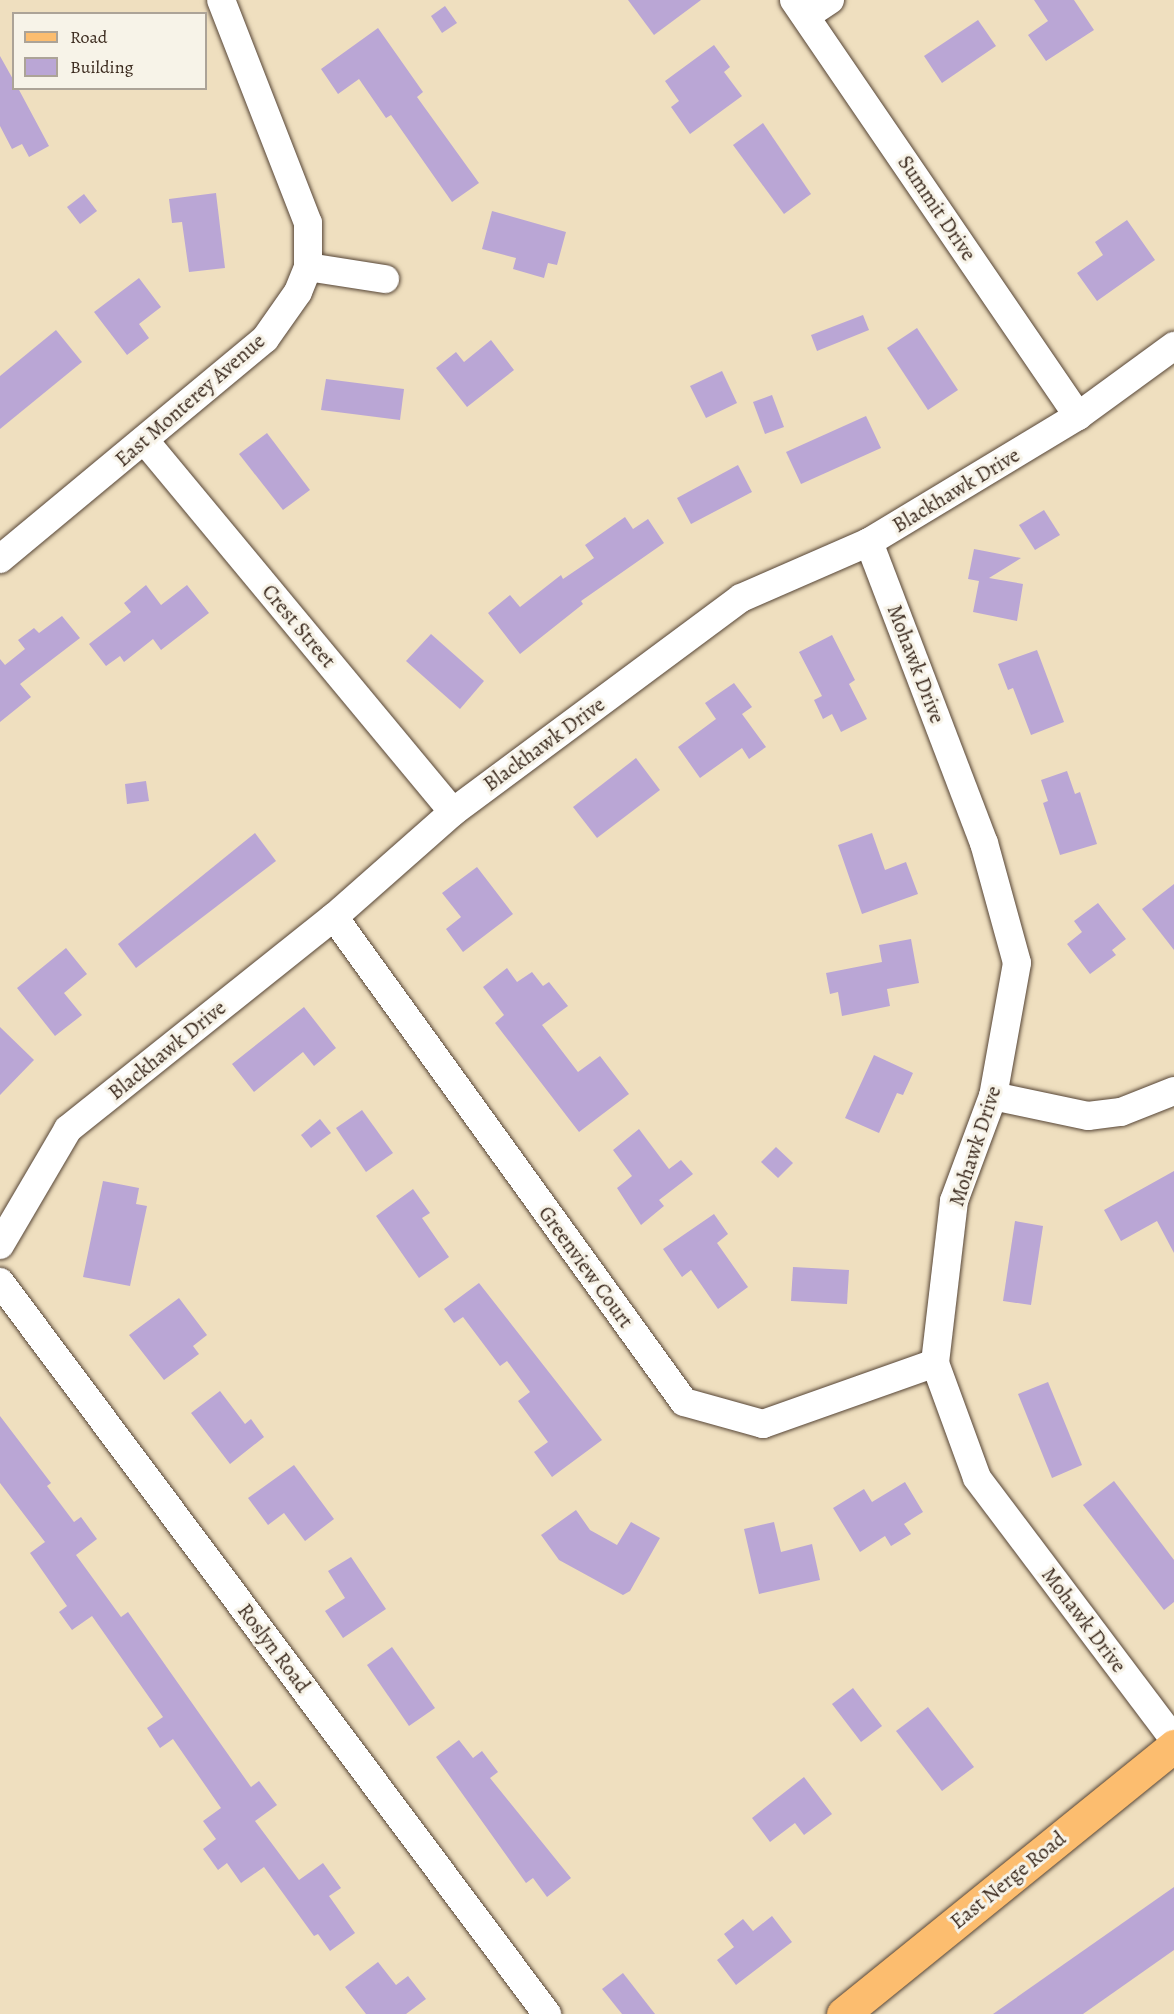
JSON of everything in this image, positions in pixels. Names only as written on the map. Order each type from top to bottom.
[{"type":"main road","name":"East Nerge Road","points":[[843,2014],[1174,1746]]},
{"type":"street","name":"East Monterey Avenue","points":[[0,559],[145,441],[265,339],[298,292],[308,267],[308,223],[221,0]]},
{"type":"street","points":[[800,8],[830,0]]},
{"type":"street","name":"Summit Drive","points":[[800,8],[1078,416]]},
{"type":"street","points":[[308,267],[385,279]]},
{"type":"street","name":"Blackhawk Drive","points":[[0,1245],[68,1129],[334,917],[453,812],[741,598],[869,542],[1078,416],[1174,346]]},
{"type":"street","name":"Crest Street","points":[[145,441],[453,812]]},
{"type":"street","name":"Mohawk Drive","points":[[869,542],[984,843],[1017,963],[993,1096],[954,1201],[935,1363],[977,1478],[1174,1739]]},
{"type":"street","name":"Greenview Court","points":[[334,917],[684,1402],[763,1424],[935,1363]]},
{"type":"street","points":[[993,1096],[1088,1116],[1121,1112],[1174,1092]]},
{"type":"street","name":"Roslyn Road","points":[[0,1282],[547,2014]]},
{"type":"building","points":[[628,0],[701,0],[654,35]]},
{"type":"building","points":[[1034,0],[1074,0],[1094,30],[1046,61],[1028,35],[1048,21]]},
{"type":"building","points":[[445,6],[457,23],[442,33],[431,16]]},
{"type":"building","points":[[978,20],[996,46],[942,83],[924,56]]},
{"type":"building","points":[[378,28],[423,92],[417,97],[479,183],[452,202],[391,115],[386,118],[359,79],[338,94],[321,69]]},
{"type":"building","points":[[714,45],[730,67],[724,72],[742,96],[690,134],[671,107],[679,101],[665,81]]},
{"type":"building","points":[[0,56],[12,77],[12,90],[19,90],[49,146],[29,157],[22,144],[12,149],[0,126]]},
{"type":"building","points":[[763,123],[811,194],[784,214],[733,145]]},
{"type":"building","points":[[216,193],[225,268],[189,272],[182,222],[172,223],[169,199]]},
{"type":"building","points":[[84,194],[97,211],[80,224],[67,207]]},
{"type":"building","points":[[492,211],[566,232],[557,265],[548,263],[544,278],[513,269],[516,258],[482,249]]},
{"type":"building","points":[[1127,220],[1155,260],[1097,301],[1077,273],[1103,255],[1095,242]]},
{"type":"building","points":[[139,278],[161,307],[139,324],[149,338],[127,355],[94,312]]},
{"type":"building","points":[[863,315],[869,330],[817,351],[811,335]]},
{"type":"building","points":[[917,328],[958,390],[928,410],[887,348]]},
{"type":"building","points":[[56,330],[82,362],[0,429],[0,376]]},
{"type":"building","points":[[491,340],[514,370],[467,407],[436,368],[456,352],[464,362]]},
{"type":"building","points":[[722,371],[737,403],[706,418],[690,386]]},
{"type":"building","points":[[326,379],[404,389],[400,420],[321,410]]},
{"type":"building","points":[[772,395],[784,427],[765,434],[753,402]]},
{"type":"building","points":[[866,416],[881,448],[801,484],[786,452]]},
{"type":"building","points":[[267,433],[310,490],[283,510],[239,454]]},
{"type":"building","points":[[738,465],[752,492],[691,524],[677,498]]},
{"type":"building","points":[[1044,510],[1060,535],[1035,550],[1019,525]]},
{"type":"building","points":[[625,517],[633,529],[648,519],[664,543],[581,601],[583,604],[520,654],[488,613],[510,595],[520,607],[561,575],[563,579],[594,558],[585,545]]},
{"type":"building","points":[[974,549],[1021,558],[989,578],[1023,584],[1017,621],[973,612],[979,581],[968,579]]},
{"type":"building","points":[[146,585],[161,605],[187,585],[209,613],[161,650],[153,639],[124,662],[120,656],[106,666],[89,644],[131,612],[124,603]]},
{"type":"building","points":[[62,616],[80,638],[20,684],[31,697],[0,722],[0,659],[5,665],[25,649],[18,640],[34,628],[39,633]]},
{"type":"building","points":[[431,634],[484,681],[460,709],[406,661]]},
{"type":"building","points":[[832,635],[855,680],[849,684],[867,719],[841,732],[832,714],[823,719],[814,700],[822,696],[799,652]]},
{"type":"building","points":[[1037,650],[1064,722],[1031,735],[1013,688],[1008,690],[998,664]]},
{"type":"building","points":[[734,683],[752,707],[742,714],[766,747],[749,759],[742,748],[700,778],[678,747],[716,719],[705,703]]},
{"type":"building","points":[[636,758],[660,790],[597,838],[573,807]]},
{"type":"building","points":[[1067,771],[1075,794],[1080,792],[1097,844],[1060,855],[1043,803],[1048,801],[1041,780]]},
{"type":"building","points":[[146,781],[149,801],[127,804],[125,784]]},
{"type":"building","points":[[255,833],[276,861],[136,968],[118,944]]},
{"type":"building","points":[[872,833],[885,870],[906,862],[918,894],[862,914],[838,845]]},
{"type":"building","points":[[477,867],[513,914],[463,952],[446,929],[461,917],[442,893]]},
{"type":"building","points":[[1174,884],[1174,950],[1142,909]]},
{"type":"building","points":[[1098,903],[1126,939],[1112,950],[1116,955],[1090,974],[1067,944],[1082,932],[1074,921]]},
{"type":"building","points":[[911,939],[919,983],[887,989],[890,1006],[842,1016],[838,992],[830,994],[826,973],[882,962],[879,945]]},
{"type":"building","points":[[66,948],[87,974],[64,993],[82,1015],[55,1036],[17,988]]},
{"type":"building","points":[[507,968],[517,982],[532,972],[543,986],[549,982],[568,1006],[542,1025],[578,1072],[600,1056],[629,1094],[579,1132],[495,1023],[504,1015],[483,987]]},
{"type":"building","points":[[304,1007],[336,1048],[314,1066],[303,1052],[254,1092],[232,1064]]},
{"type":"building","points":[[0,1027],[34,1060],[0,1095]]},
{"type":"building","points":[[874,1055],[913,1073],[903,1095],[897,1093],[879,1133],[845,1118]]},
{"type":"building","points":[[362,1110],[393,1153],[366,1172],[336,1128]]},
{"type":"building","points":[[320,1119],[331,1133],[311,1148],[301,1135]]},
{"type":"building","points":[[639,1129],[669,1169],[681,1160],[693,1174],[659,1200],[664,1206],[641,1225],[617,1188],[632,1176],[613,1150]]},
{"type":"building","points":[[776,1147],[793,1163],[778,1178],[761,1162]]},
{"type":"building","points":[[1174,1171],[1174,1253],[1157,1221],[1121,1241],[1104,1210]]},
{"type":"building","points":[[103,1181],[139,1188],[136,1204],[147,1206],[130,1286],[83,1277]]},
{"type":"building","points":[[413,1189],[430,1213],[422,1218],[449,1257],[419,1278],[376,1216]]},
{"type":"building","points":[[714,1214],[728,1234],[717,1243],[748,1287],[718,1309],[691,1270],[682,1277],[663,1249]]},
{"type":"building","points":[[1015,1221],[1043,1226],[1031,1305],[1003,1301]]},
{"type":"building","points":[[793,1267],[849,1270],[847,1304],[791,1301]]},
{"type":"building","points":[[479,1283],[602,1440],[552,1477],[534,1452],[548,1442],[518,1401],[530,1392],[507,1361],[500,1366],[463,1317],[454,1323],[444,1309]]},
{"type":"building","points":[[179,1298],[207,1335],[193,1346],[199,1354],[164,1380],[129,1335]]},
{"type":"building","points":[[1048,1382],[1082,1465],[1052,1478],[1018,1394]]},
{"type":"building","points":[[220,1391],[245,1424],[251,1419],[264,1437],[230,1464],[191,1413]]},
{"type":"building","points":[[0,1416],[51,1483],[47,1486],[74,1522],[81,1517],[97,1539],[76,1555],[121,1617],[128,1612],[251,1787],[259,1781],[277,1805],[255,1821],[299,1880],[323,1863],[341,1888],[329,1896],[355,1933],[330,1951],[318,1934],[314,1936],[264,1867],[241,1883],[227,1863],[218,1870],[203,1849],[216,1839],[203,1821],[221,1808],[173,1739],[160,1748],[147,1728],[163,1717],[92,1616],[72,1630],[59,1612],[67,1606],[30,1553],[45,1542],[0,1483]]},
{"type":"building","points":[[294,1465],[334,1519],[305,1541],[284,1513],[268,1525],[248,1498]]},
{"type":"building","points":[[1114,1481],[1174,1560],[1174,1602],[1164,1610],[1083,1505]]},
{"type":"building","points":[[905,1482],[923,1512],[904,1524],[911,1534],[891,1546],[885,1536],[860,1552],[833,1508],[864,1489],[872,1502]]},
{"type":"building","points":[[576,1510],[590,1530],[617,1545],[631,1522],[660,1538],[630,1591],[623,1595],[559,1560],[541,1535]]},
{"type":"building","points":[[774,1522],[781,1552],[812,1544],[820,1580],[759,1594],[744,1529]]},
{"type":"building","points":[[351,1557],[386,1609],[343,1638],[325,1611],[345,1598],[328,1571]]},
{"type":"building","points":[[392,1647],[435,1708],[409,1726],[367,1665]]},
{"type":"building","points":[[853,1688],[882,1726],[861,1742],[832,1704]]},
{"type":"building","points":[[928,1707],[974,1767],[942,1791],[896,1731]]},
{"type":"building","points":[[459,1740],[473,1758],[482,1751],[498,1772],[490,1778],[571,1878],[547,1897],[533,1878],[526,1883],[436,1757]]},
{"type":"building","points":[[804,1777],[832,1814],[804,1835],[795,1823],[770,1842],[752,1818]]},
{"type":"building","points":[[1174,1887],[1174,1950],[1083,2014],[993,2014]]},
{"type":"building","points":[[772,1916],[792,1942],[736,1985],[717,1960],[734,1947],[724,1934],[743,1919],[753,1931]]},
{"type":"building","points":[[378,1962],[396,1985],[408,1976],[426,1999],[406,2014],[366,2014],[345,1987]]},
{"type":"building","points":[[623,1973],[655,2014],[622,2014],[602,1989]]}]
